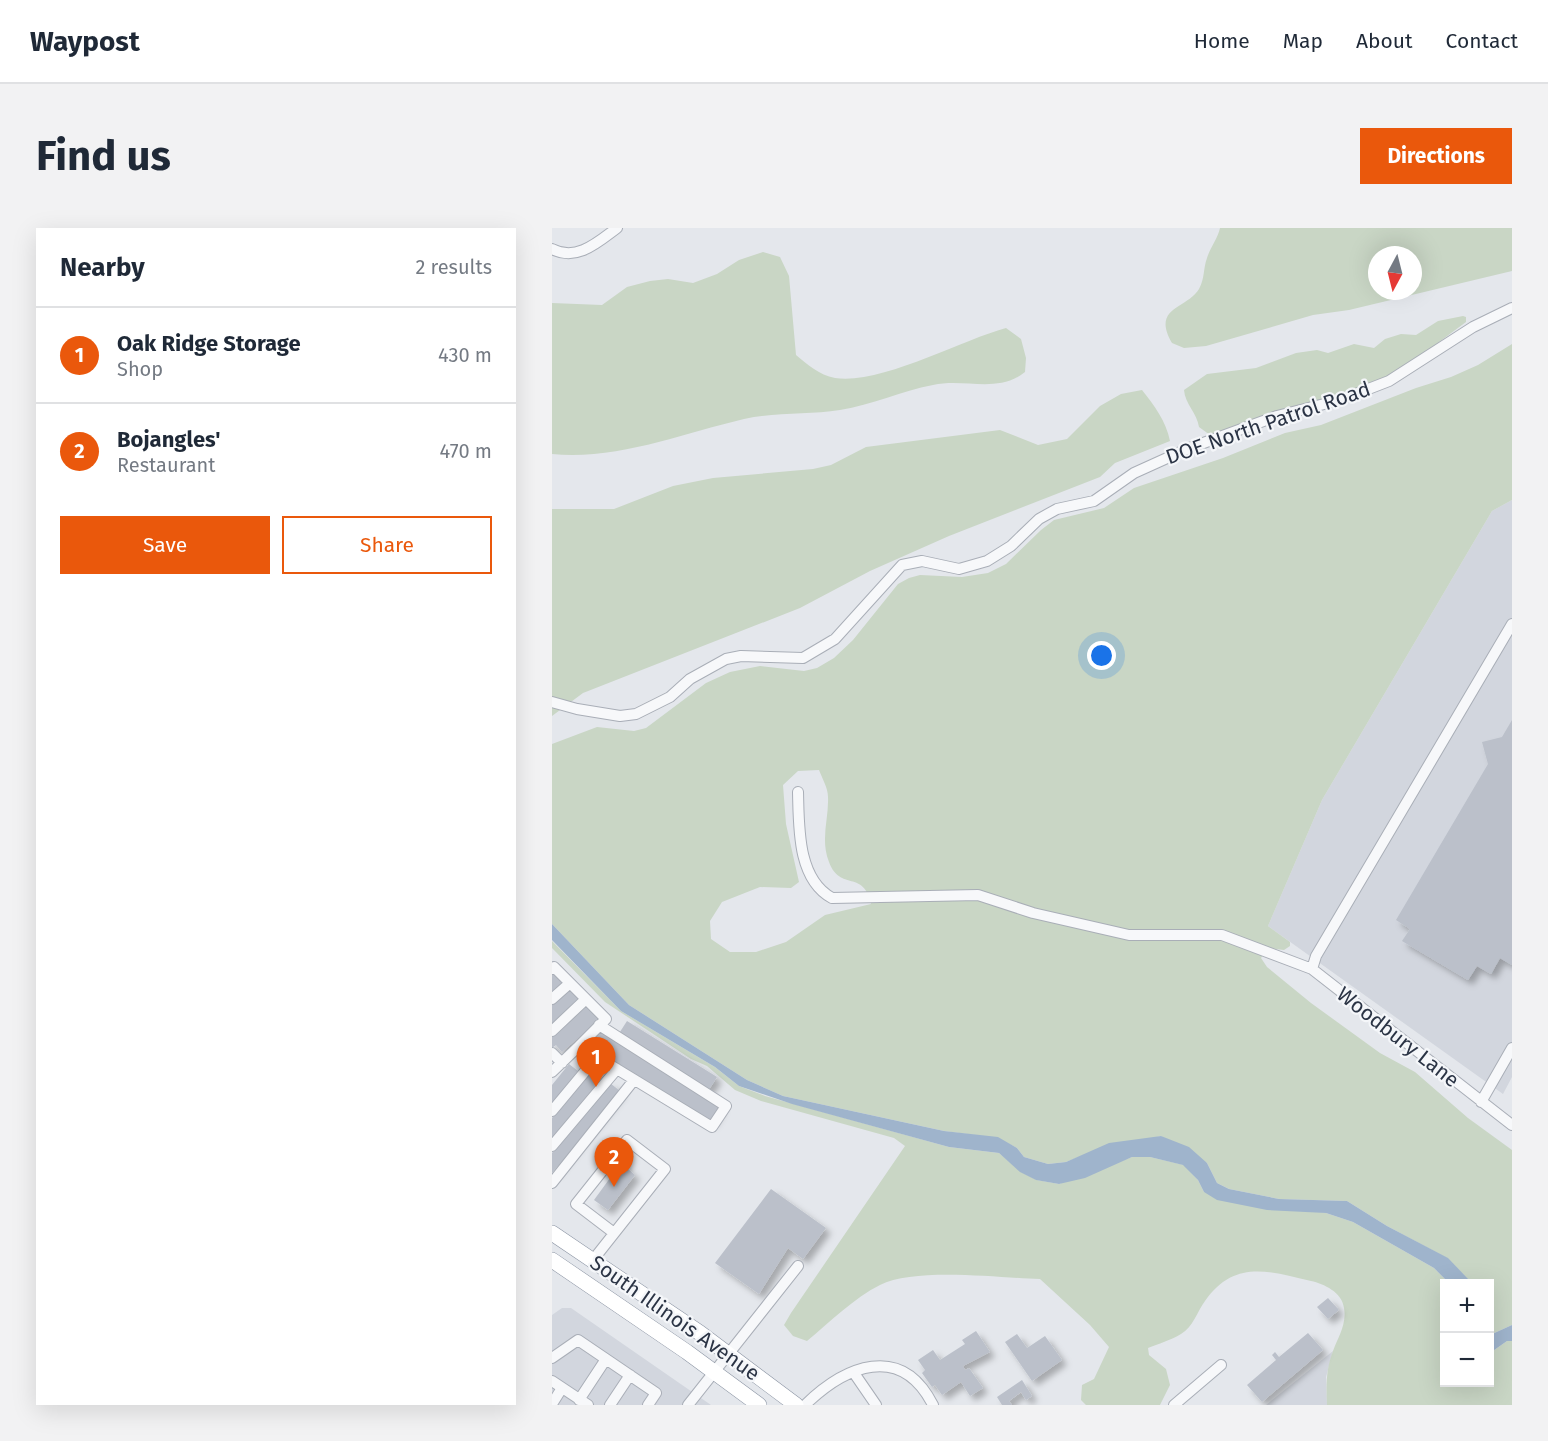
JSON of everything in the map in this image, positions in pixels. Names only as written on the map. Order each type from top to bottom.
[{"type":"highway","name":"South Illinois Avenue","points":[[552,1233],[727,1352],[796,1405]]},
{"type":"highway","name":"South Illinois Avenue","points":[[552,1260],[759,1405]]},
{"type":"street","points":[[552,249],[564,254],[579,252],[597,243],[617,228]]},
{"type":"street","name":"DOE North Patrol Road","points":[[552,702],[577,710],[613,715],[636,714],[670,697],[690,679],[726,659],[741,656],[803,657],[817,652],[834,639],[902,566],[922,561],[959,568],[987,561],[1011,546],[1039,519],[1057,509],[1094,501],[1134,473],[1187,449],[1277,416],[1340,400],[1389,381],[1473,327],[1512,308]]},
{"type":"street","points":[[1312,969],[1316,956],[1512,624]]},
{"type":"street","name":"Woodbury Lane","points":[[798,792],[801,851],[817,882],[832,898],[978,895],[1033,913],[1129,935],[1222,935],[1312,969],[1512,1125]]},
{"type":"street","points":[[552,969],[554,967],[606,1019],[552,1072]]},
{"type":"street","points":[[552,999],[570,982]]},
{"type":"street","points":[[552,1031],[586,999]]},
{"type":"street","points":[[579,1046],[712,1127],[726,1106],[599,1025]]},
{"type":"street","points":[[1481,1102],[1512,1048]]},
{"type":"street","points":[[552,1053],[562,1063]]},
{"type":"street","points":[[552,1111],[597,1057]]},
{"type":"street","points":[[552,1146],[617,1069]]},
{"type":"street","points":[[552,1183],[634,1080]]},
{"type":"street","points":[[593,1260],[665,1169],[627,1140],[576,1204],[614,1233]]},
{"type":"street","points":[[688,1405],[727,1352],[798,1266]]},
{"type":"street","points":[[552,1358],[578,1340],[656,1392],[648,1405]]},
{"type":"street","points":[[552,1381],[584,1402],[606,1359]]},
{"type":"street","points":[[805,1405],[824,1386],[870,1365],[893,1367],[910,1375],[924,1388],[933,1405]]},
{"type":"street","points":[[1174,1405],[1221,1365]]},
{"type":"street","points":[[854,1373],[876,1405]]},
{"type":"street","points":[[610,1405],[630,1375]]},
{"type":"street","points":[[552,1404],[562,1388]]},
{"type":"shaded area","points":[[1512,500],[1512,1077],[1503,1094],[1268,926],[1322,800],[1492,511]]},
{"type":"shaded area","points":[[562,1308],[571,1308],[711,1405],[552,1405],[552,1315]]},
{"type":"shaded area","points":[[1333,1351],[1326,1377],[1327,1405],[1266,1405]]},
{"type":"green space","points":[[1220,228],[1512,228],[1512,271],[1422,293],[1422,246],[1368,246],[1368,300],[1391,300],[1349,310],[1313,315],[1206,346],[1184,348],[1172,343],[1166,322],[1173,310],[1194,296],[1199,289],[1207,258]]},
{"type":"green space","points":[[763,252],[780,257],[789,276],[796,355],[824,374],[835,378],[875,375],[1006,328],[1021,339],[1026,358],[1025,372],[1015,379],[992,384],[933,385],[840,410],[744,419],[625,450],[577,455],[552,454],[552,303],[602,305],[627,287],[668,279],[693,283],[717,274],[739,260]]},
{"type":"green space","points":[[1466,317],[1466,322],[1400,371],[1346,395],[1220,433],[1210,435],[1199,427],[1185,395],[1184,390],[1207,374],[1256,368],[1296,353],[1317,350],[1328,353],[1354,344],[1374,348],[1385,339],[1401,334],[1416,335],[1438,321]]},
{"type":"green space","points":[[1512,344],[1512,500],[1492,511],[1322,800],[1268,926],[1290,942],[1290,946],[1284,950],[1268,948],[1261,958],[1267,967],[1311,1003],[1380,1053],[1415,1072],[1468,1118],[1512,1150],[1512,1325],[1494,1333],[1494,1279],[1468,1279],[1447,1258],[1387,1226],[1347,1201],[1279,1199],[1229,1189],[1217,1183],[1207,1163],[1161,1136],[1086,1154],[1066,1162],[1048,1164],[1024,1157],[1017,1148],[998,1138],[944,1131],[783,1096],[747,1080],[629,1005],[552,924],[552,744],[597,727],[634,731],[646,728],[706,683],[730,672],[760,666],[804,671],[817,668],[834,658],[853,640],[898,584],[909,578],[920,575],[962,577],[988,573],[1006,564],[1054,520],[1104,508],[1134,488],[1223,458],[1285,433],[1321,425],[1416,388],[1451,377],[1478,365]],"holes":[[[819,770],[826,787],[828,805],[825,845],[829,862],[839,876],[863,887],[868,893],[871,904],[825,915],[786,942],[756,952],[730,952],[711,939],[710,921],[722,902],[760,887],[791,888],[799,882],[786,824],[783,785],[798,771]]]},
{"type":"green space","points":[[1142,390],[1163,420],[1170,441],[1115,463],[1100,477],[949,536],[870,571],[800,608],[583,693],[552,716],[552,509],[614,509],[673,486],[713,478],[813,469],[831,465],[866,447],[1000,430],[1038,445],[1067,439],[1100,406],[1121,394]]},
{"type":"green space","points":[[552,941],[621,1011],[715,1067],[739,1086],[765,1096],[949,1147],[999,1153],[1020,1171],[1037,1180],[1059,1184],[1132,1157],[1150,1157],[1184,1165],[1198,1180],[1204,1192],[1326,1213],[1353,1222],[1434,1268],[1445,1279],[1440,1279],[1440,1387],[1494,1387],[1494,1350],[1507,1341],[1512,1341],[1512,1405],[1327,1405],[1328,1371],[1343,1325],[1345,1314],[1343,1302],[1336,1293],[1321,1284],[1267,1272],[1240,1274],[1228,1279],[1205,1301],[1185,1331],[1148,1348],[1149,1355],[1166,1369],[1170,1385],[1160,1405],[1086,1405],[1081,1400],[1082,1385],[1094,1379],[1109,1347],[1090,1325],[1040,1279],[935,1275],[895,1280],[880,1285],[861,1297],[807,1341],[793,1336],[784,1325],[791,1313],[905,1146],[894,1138],[761,1101],[735,1090],[707,1066],[691,1059],[605,1002],[552,948]]},
{"type":"water","points":[[552,924],[629,1005],[747,1080],[783,1096],[944,1131],[998,1137],[1017,1148],[1024,1157],[1048,1164],[1066,1162],[1109,1143],[1161,1136],[1189,1147],[1207,1163],[1217,1183],[1229,1189],[1279,1199],[1347,1201],[1387,1226],[1448,1258],[1468,1279],[1445,1279],[1434,1268],[1353,1222],[1326,1213],[1267,1210],[1217,1200],[1204,1192],[1198,1180],[1183,1165],[1150,1157],[1132,1157],[1085,1178],[1059,1184],[1036,1180],[1020,1172],[999,1153],[949,1147],[792,1104],[739,1086],[715,1067],[621,1011],[552,940]]},
{"type":"water","points":[[1512,1325],[1512,1341],[1507,1341],[1494,1350],[1494,1333]]},
{"type":"building","points":[[1512,720],[1512,965],[1500,958],[1491,974],[1477,966],[1468,980],[1402,941],[1410,929],[1396,920],[1488,764],[1482,742],[1502,737]]},
{"type":"building","points":[[552,971],[563,982],[552,992]]},
{"type":"building","points":[[570,988],[580,999],[552,1024],[552,1004]]},
{"type":"building","points":[[587,1004],[600,1019],[562,1052],[556,1045],[552,1048],[552,1034]]},
{"type":"building","points":[[627,1021],[717,1077],[708,1091],[618,1035]]},
{"type":"building","points":[[599,1031],[720,1106],[711,1122],[590,1046]]},
{"type":"building","points":[[569,1064],[578,1071],[552,1103],[552,1085]]},
{"type":"building","points":[[590,1072],[600,1080],[552,1138],[552,1118]]},
{"type":"building","points":[[610,1083],[620,1091],[552,1173],[552,1153]]},
{"type":"building","points":[[621,1163],[635,1175],[608,1210],[594,1200]]},
{"type":"building","points":[[771,1189],[826,1228],[803,1259],[788,1248],[759,1294],[715,1263]]},
{"type":"building","points":[[1328,1298],[1339,1310],[1328,1319],[1317,1307]]},
{"type":"building","points":[[976,1331],[990,1352],[963,1366],[965,1370],[969,1368],[983,1388],[970,1396],[961,1382],[942,1395],[935,1385],[932,1387],[922,1373],[925,1370],[918,1360],[933,1350],[940,1360],[965,1344],[962,1340]]},
{"type":"building","points":[[1308,1333],[1323,1350],[1262,1402],[1247,1385],[1276,1360],[1272,1355],[1275,1352],[1279,1357]]},
{"type":"building","points":[[1017,1334],[1027,1348],[1045,1336],[1062,1360],[1032,1381],[1005,1342]]},
{"type":"building","points":[[1022,1380],[1032,1396],[1026,1400],[1021,1392],[1009,1401],[1012,1405],[1002,1405],[997,1397]]},
{"type":"place","name":"Oak Ridge Storage","points":[[596,1087]]},
{"type":"place","name":"Bojangles'","points":[[614,1187]]}]
